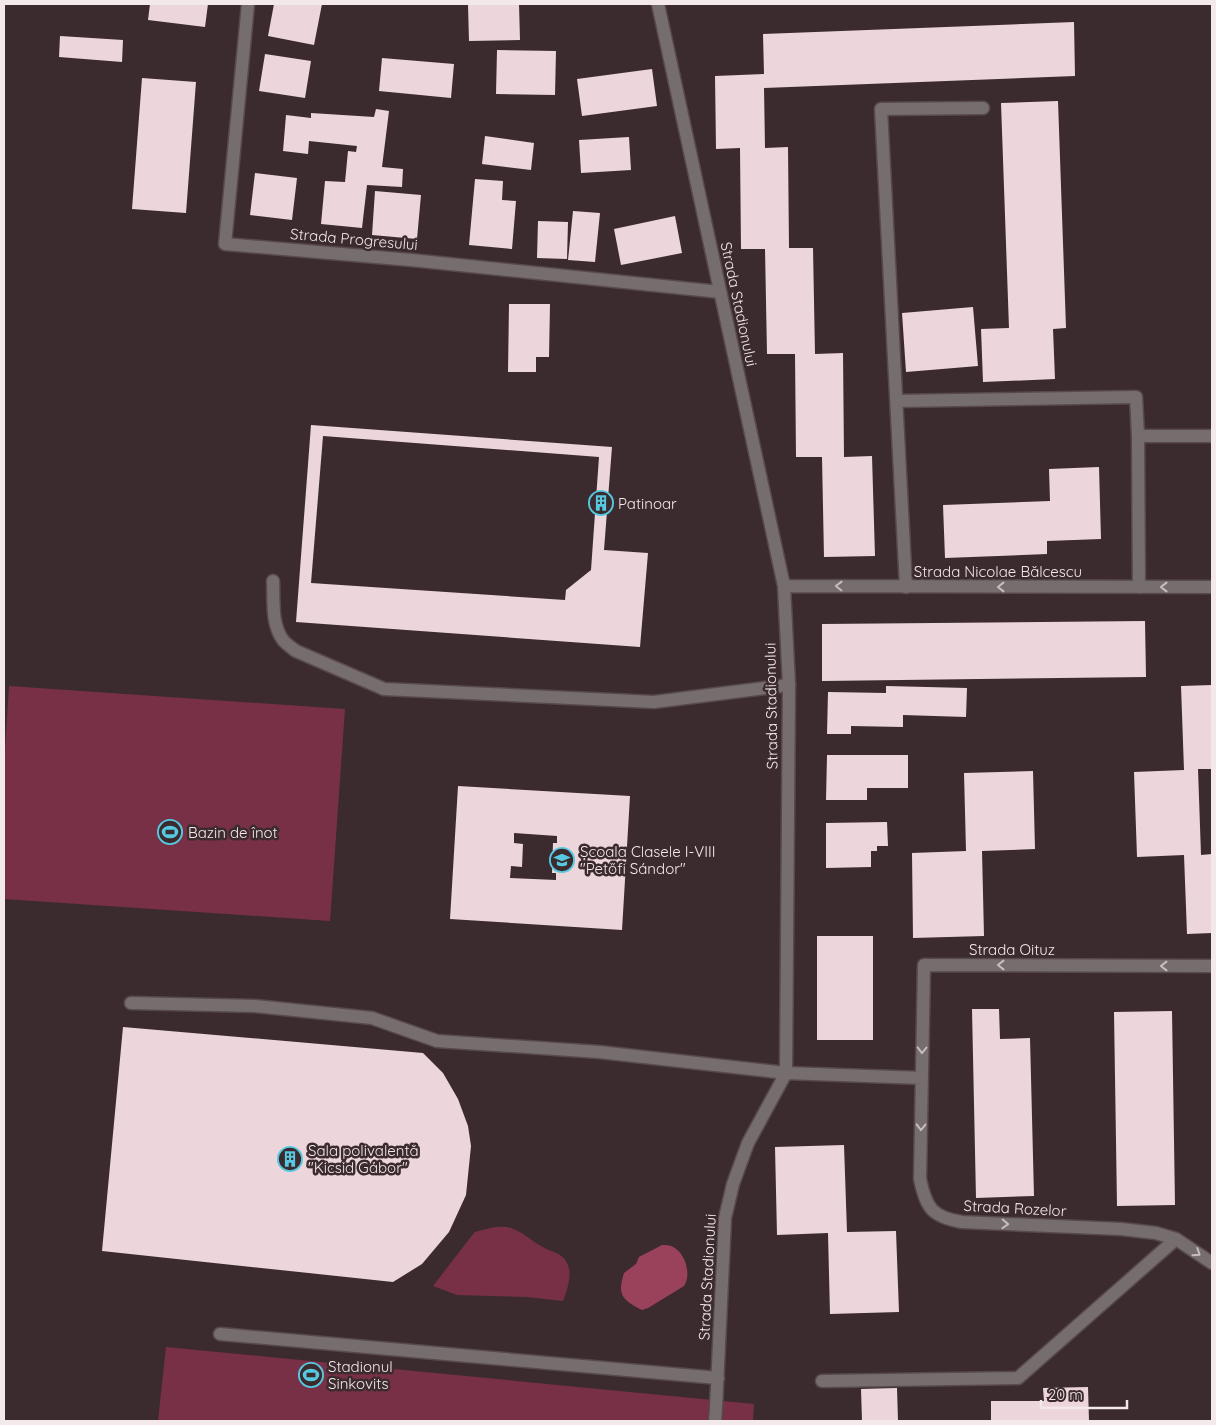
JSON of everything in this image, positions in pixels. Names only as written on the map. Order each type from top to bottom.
[{"type":"street","name":"Strada Progresului","points":[[248,4],[224,244],[411,260],[720,292]]},
{"type":"street","name":"Strada Stadionului","points":[[658,4],[784,586],[790,685],[786,1073],[748,1143],[733,1184],[725,1218],[715,1421]]},
{"type":"street","points":[[906,587],[881,109],[983,108]]},
{"type":"street","points":[[897,401],[1136,397],[1139,587]]},
{"type":"street","points":[[1138,436],[1212,436]]},
{"type":"street","points":[[274,581],[274,616],[284,641],[296,651],[384,689],[654,702],[790,685]]},
{"type":"street","name":"Strada Nicolae Bălcescu","points":[[784,586],[1212,586]]},
{"type":"street","name":"Strada Oituz","points":[[922,1078],[924,965],[1212,966]]},
{"type":"street","points":[[131,1002],[255,1006],[372,1018],[437,1041],[599,1052],[786,1073],[922,1078]]},
{"type":"street","name":"Strada Rozelor","points":[[922,1078],[920,1179],[923,1194],[929,1206],[936,1214],[946,1220],[962,1222],[1121,1229],[1156,1233],[1176,1239],[1212,1263]]},
{"type":"street","points":[[822,1381],[1018,1378],[1176,1239]]},
{"type":"street","points":[[220,1334],[718,1378]]},
{"type":"shaded area","name":"Bazin de înot","points":[[9,686],[345,709],[330,921],[4,899],[4,765]]},
{"type":"shaded area","points":[[495,1227],[507,1227],[515,1230],[565,1259],[569,1267],[569,1277],[563,1301],[527,1297],[457,1295],[433,1286],[475,1232]]},
{"type":"shaded area","points":[[662,1245],[671,1246],[680,1253],[686,1263],[686,1281],[684,1286],[642,1310],[626,1300],[621,1292],[624,1273],[636,1264],[639,1257]]},
{"type":"shaded area","name":"Stadionul Sinkovits","points":[[166,1347],[754,1404],[753,1421],[158,1421]]},
{"type":"building","points":[[150,4],[208,4],[205,27],[148,20]]},
{"type":"building","points":[[274,4],[322,4],[314,45],[268,36]]},
{"type":"building","points":[[519,4],[520,40],[469,41],[468,5]]},
{"type":"building","points":[[1074,22],[1075,76],[764,88],[765,148],[788,147],[789,248],[813,248],[815,354],[843,353],[844,457],[872,456],[875,556],[824,557],[822,457],[796,457],[795,354],[767,354],[765,249],[741,249],[740,148],[716,149],[715,76],[764,74],[763,34]]},
{"type":"building","points":[[60,36],[123,40],[122,62],[59,57]]},
{"type":"building","points":[[497,50],[556,51],[555,95],[496,94]]},
{"type":"building","points":[[265,54],[311,61],[305,98],[259,91]]},
{"type":"building","points":[[382,58],[454,64],[451,98],[379,91]]},
{"type":"building","points":[[652,69],[657,106],[582,116],[577,79]]},
{"type":"building","points":[[142,78],[196,82],[186,213],[132,209]]},
{"type":"building","points":[[1058,101],[1066,328],[1053,329],[1055,379],[983,382],[981,329],[1009,328],[1001,103]]},
{"type":"building","points":[[376,109],[389,111],[382,167],[403,169],[402,187],[367,185],[362,228],[321,224],[325,181],[345,182],[348,151],[356,152],[357,146],[309,141],[308,154],[283,151],[286,115],[311,118],[311,113],[374,117]]},
{"type":"building","points":[[485,136],[534,143],[531,170],[482,164]]},
{"type":"building","points":[[629,137],[631,170],[581,173],[579,140]]},
{"type":"building","points":[[255,173],[297,178],[292,220],[250,215]]},
{"type":"building","points":[[475,179],[503,181],[502,200],[516,201],[512,249],[469,245]]},
{"type":"building","points":[[375,191],[421,195],[417,239],[372,235]]},
{"type":"building","points":[[573,211],[600,213],[595,262],[568,260]]},
{"type":"building","points":[[675,216],[682,253],[621,265],[614,229]]},
{"type":"building","points":[[538,221],[568,222],[567,259],[537,258]]},
{"type":"building","points":[[509,304],[550,304],[549,357],[536,357],[536,372],[508,372]]},
{"type":"building","points":[[973,307],[978,366],[906,372],[902,313]]},
{"type":"building","name":"Patinoar","points":[[311,425],[612,447],[604,550],[648,553],[640,647],[296,622]],"holes":[[[323,436],[599,457],[591,570],[566,590],[565,600],[311,583]]]},
{"type":"building","points":[[1099,467],[1101,539],[1047,541],[1047,554],[945,558],[943,505],[1050,501],[1049,469]]},
{"type":"building","points":[[1145,621],[1146,677],[822,681],[822,624]]},
{"type":"building","points":[[1212,685],[1212,769],[1198,769],[1201,855],[1212,854],[1212,933],[1187,934],[1184,855],[1137,857],[1134,772],[1184,770],[1181,686]]},
{"type":"building","points":[[886,686],[967,688],[966,717],[903,715],[903,727],[851,726],[851,734],[827,734],[828,692],[886,693]]},
{"type":"building","points":[[827,755],[908,755],[908,788],[867,788],[867,800],[826,800]]},
{"type":"building","points":[[1033,771],[1035,849],[982,851],[984,936],[913,938],[912,853],[966,851],[964,773]]},
{"type":"building","points":[[458,786],[630,796],[622,930],[450,919]],"holes":[[[514,833],[557,836],[557,843],[553,843],[552,873],[556,873],[556,880],[510,878],[511,866],[522,867],[523,844],[514,843]]]},
{"type":"building","points":[[887,822],[888,846],[877,846],[877,851],[871,851],[871,867],[826,868],[826,823]]},
{"type":"building","points":[[817,936],[873,936],[873,1040],[817,1040]]},
{"type":"building","points":[[972,1009],[999,1009],[1000,1039],[1030,1038],[1034,1196],[976,1198]]},
{"type":"building","points":[[1172,1011],[1175,1205],[1117,1206],[1114,1012]]},
{"type":"building","name":"Sala polivalentă \"Kicsid Gábor\"","points":[[123,1027],[423,1053],[443,1073],[458,1099],[468,1126],[471,1146],[466,1195],[449,1232],[422,1264],[393,1282],[102,1251]]},
{"type":"building","points":[[844,1145],[847,1232],[896,1231],[899,1312],[830,1314],[828,1233],[777,1235],[775,1147]]},
{"type":"building","points":[[1088,1387],[1089,1421],[991,1421],[991,1401],[1044,1401],[1043,1388]]},
{"type":"building","points":[[897,1388],[898,1421],[862,1421],[861,1389]]},
{"type":"place","name":"Patinoar","points":[[601,503]]},
{"type":"place","name":"Bazin de înot","points":[[170,832]]},
{"type":"place","name":"Școala Clasele I-VIII \"Petőfi Sándor\"","points":[[562,860]]},
{"type":"place","name":"Sala polivalentă \"Kicsid Gábor\"","points":[[290,1159]]},
{"type":"place","name":"Stadionul Sinkovits","points":[[311,1375]]}]
